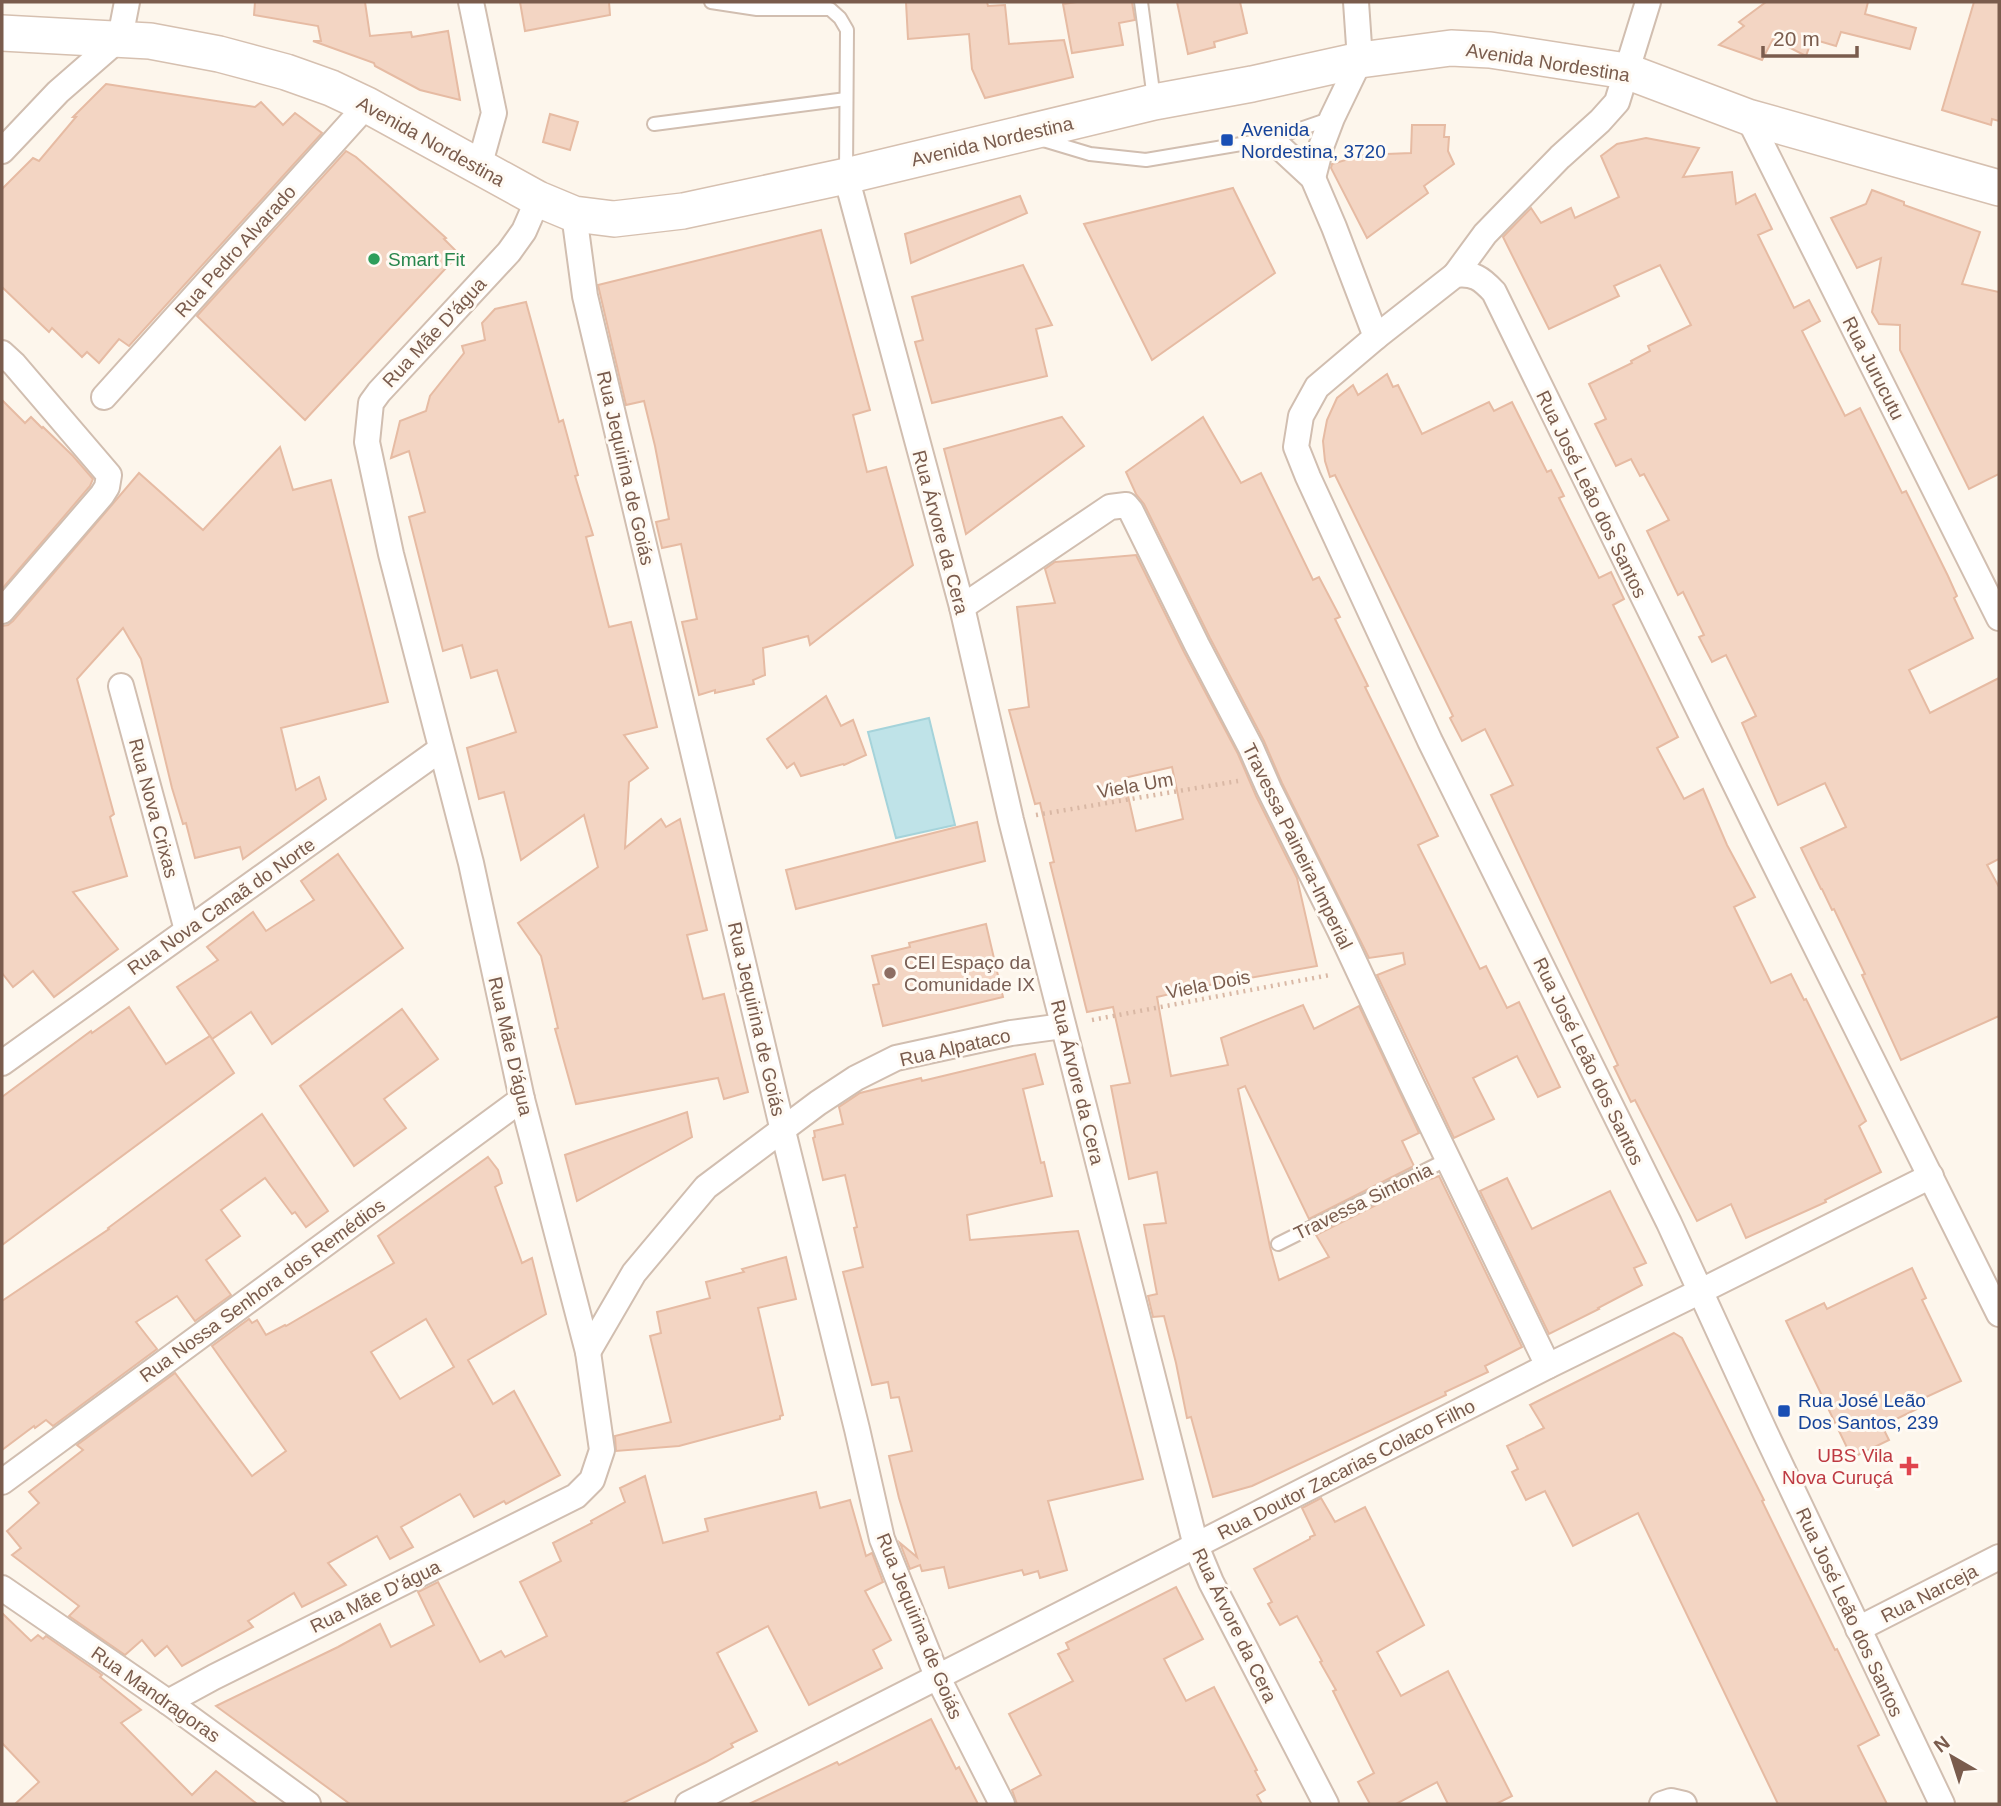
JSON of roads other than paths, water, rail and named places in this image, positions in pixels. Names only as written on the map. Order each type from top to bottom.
[{"type":"main road","name":"Avenida Nordestina","points":[[2,33],[150,41],[219,54],[286,72],[331,88],[367,105],[538,200],[574,214],[614,219],[683,211],[846,176],[1154,103],[1360,60],[1451,48],[1490,50],[1626,71],[1748,117],[1999,188]]},
{"type":"street","points":[[2,151],[58,92],[120,38],[127,2]]},
{"type":"street","points":[[471,2],[494,113],[479,167]]},
{"type":"street","points":[[1313,178],[1332,118],[1360,60],[1356,2]]},
{"type":"street","points":[[1455,275],[1485,234],[1617,102],[1648,2]]},
{"type":"street","name":"Rua Pedro Alvarado","points":[[104,397],[367,105]]},
{"type":"street","name":"Rua Jurucutu","points":[[1748,117],[1999,618]]},
{"type":"street","points":[[1271,139],[1313,178],[1376,337]]},
{"type":"street","name":"Rua Árvore da Cera","points":[[846,176],[962,607],[1011,820],[1196,1546],[1211,1582],[1326,1804]]},
{"type":"street","name":"Rua Mãe D'água","points":[[168,1702],[226,1670],[576,1496],[592,1480],[602,1450],[588,1352],[522,1099],[471,863],[391,554],[367,442],[371,403],[509,252],[524,231],[538,200]]},
{"type":"street","name":"Rua Jequirina de Goiás","points":[[574,214],[585,296],[783,1131],[858,1429],[882,1539],[937,1676],[1002,1804]]},
{"type":"street","name":"Rua José Leão dos Santos","points":[[1942,1804],[1669,1223],[1430,741],[1296,447],[1301,416],[1317,387],[1455,275],[1468,274],[1484,281],[1494,292],[1760,837],[1999,1314]]},
{"type":"street","points":[[2,353],[109,475],[102,495],[2,611]]},
{"type":"street","name":"Travessa Paineira-Imperial","points":[[962,607],[1110,508],[1126,505],[1131,511],[1358,969],[1548,1366]]},
{"type":"street","name":"Rua Nova Crixas","points":[[121,686],[187,930]]},
{"type":"street","name":"Rua Nova Canaã do Norte","points":[[2,1063],[441,749]]},
{"type":"street","name":"Rua Alpataco","points":[[588,1352],[634,1273],[706,1187],[818,1103],[856,1078],[896,1058],[1011,1033],[1063,1026]]},
{"type":"street","name":"Rua Nossa Senhora dos Remédios","points":[[2,1482],[522,1099]]},
{"type":"street","name":"Rua Doutor Zacarias Colaco Filho","points":[[688,1804],[1548,1366],[1931,1176]]},
{"type":"street","name":"Rua Narceja","points":[[1858,1629],[1999,1557]]},
{"type":"street","name":"Rua Mandragoras","points":[[2,1588],[168,1702],[308,1804]]},
{"type":"street","points":[[1662,1804],[1671,1801],[1684,1804]]},
{"type":"lane","points":[[710,2],[830,9],[840,18],[847,30],[846,176]]},
{"type":"lane","points":[[1141,2],[1154,103]]},
{"type":"lane","points":[[654,124],[846,99]]},
{"type":"lane","points":[[1023,134],[1090,154],[1146,160],[1271,139],[1332,118]]},
{"type":"lane","name":"Travessa Sintonia","points":[[1278,1244],[1448,1159]]},
{"type":"water","points":[[929,718],[955,825],[896,838],[868,732]]},
{"type":"place","name":"Avenida Nordestina, 3720","points":[[1227,140]]},
{"type":"place","name":"Smart Fit","points":[[374,259]]},
{"type":"place","name":"CEI Espaço da Comunidade IX","points":[[890,973]]},
{"type":"place","name":"Rua José Leão Dos Santos, 239","points":[[1784,1411]]},
{"type":"place","name":"UBS Vila Nova Curuçá","points":[[1909,1466]]}]
